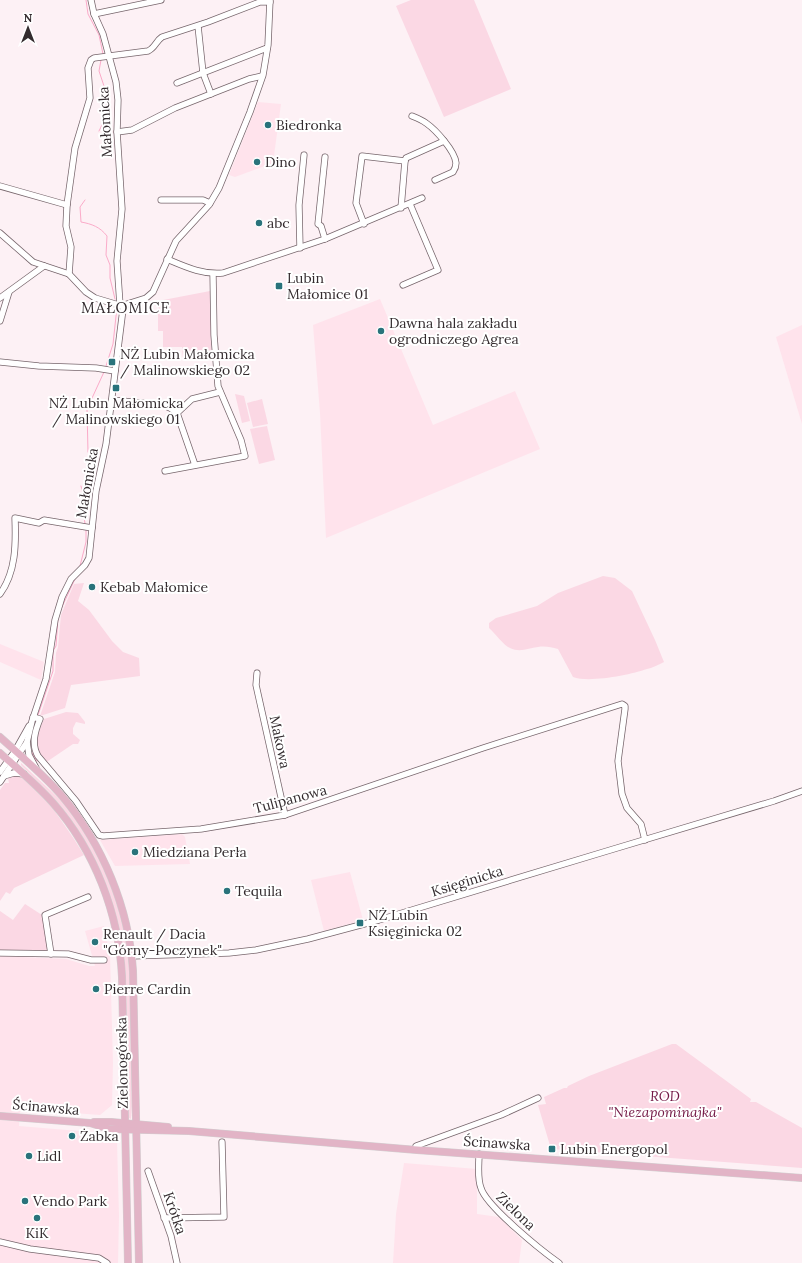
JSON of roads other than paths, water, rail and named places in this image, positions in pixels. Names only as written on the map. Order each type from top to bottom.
[{"type":"main road","name":"Zielonogórska","points":[[0,737],[55,789],[72,809],[89,834],[114,883],[127,929],[132,956],[139,1263]]},
{"type":"main road","name":"Zielonogórska","points":[[0,752],[53,803],[74,831],[97,872],[109,904],[116,932],[120,959],[128,1263]]},
{"type":"main road","points":[[124,1100],[120,1114],[110,1125],[118,1134],[125,1146]]},
{"type":"main road","points":[[135,1108],[144,1122],[153,1128],[143,1136],[136,1145]]},
{"type":"main road","name":"Ścinawska","points":[[0,1116],[802,1178]]},
{"type":"street","points":[[0,234],[33,262],[69,274],[91,295],[100,300],[122,306],[145,298],[152,294],[178,239],[210,203],[223,178],[250,112],[262,76],[267,48],[270,1],[260,2],[198,26],[161,38],[154,48],[148,51],[109,57],[103,34],[94,14],[91,0]]},
{"type":"street","points":[[94,14],[161,0]]},
{"type":"street","points":[[198,26],[203,73],[211,94]]},
{"type":"street","points":[[177,83],[267,48]]},
{"type":"street","name":"Małomicka","points":[[17,753],[27,742],[35,718],[48,671],[57,610],[69,582],[88,561],[96,489],[105,450],[112,400],[122,306],[117,261],[122,209],[118,100],[116,82],[109,57],[94,58],[89,64],[90,98],[75,148],[66,226],[71,247],[69,274]]},
{"type":"street","points":[[118,132],[138,128],[175,108],[248,78],[262,76]]},
{"type":"street","points":[[412,116],[425,123],[436,132],[452,154],[456,165],[452,173],[435,180]]},
{"type":"street","points":[[401,208],[406,158],[444,141]]},
{"type":"street","points":[[300,248],[299,205],[304,155]]},
{"type":"street","points":[[364,224],[356,204],[362,156],[405,161]]},
{"type":"street","points":[[325,157],[318,224],[321,226],[325,239]]},
{"type":"street","points":[[0,186],[68,205]]},
{"type":"street","points":[[168,259],[197,271],[213,274],[230,272],[364,224],[422,198]]},
{"type":"street","points":[[161,200],[203,200],[210,203]]},
{"type":"street","points":[[403,285],[438,270],[410,204]]},
{"type":"street","points":[[0,298],[44,266]]},
{"type":"street","points":[[165,471],[245,456],[241,440],[220,392],[214,335],[213,274]]},
{"type":"street","points":[[0,320],[9,292]]},
{"type":"street","points":[[0,362],[115,371]]},
{"type":"street","points":[[177,413],[192,399],[220,392]]},
{"type":"street","points":[[112,400],[163,405],[177,413],[195,465]]},
{"type":"street","points":[[0,594],[7,583],[15,549],[15,518],[39,523],[44,520],[92,528]]},
{"type":"street","name":"Makowa","points":[[257,673],[256,685],[285,815]]},
{"type":"street","name":"Tulipanowa","points":[[35,718],[40,719],[34,739],[34,749],[36,753],[76,801],[101,836],[201,829],[285,815],[622,704],[625,708],[618,761],[622,794],[627,808],[640,824],[645,840]]},
{"type":"street","name":"Małomicka","points":[[17,753],[35,718]]},
{"type":"street","points":[[27,742],[29,755],[39,773]]},
{"type":"street","points":[[0,782],[2,774],[17,753]]},
{"type":"street","points":[[2,774],[24,774]]},
{"type":"street","name":"Księginicka","points":[[132,956],[229,953],[278,946],[379,920],[774,801],[802,791]]},
{"type":"street","points":[[51,954],[45,915],[88,897]]},
{"type":"street","points":[[0,953],[68,954],[91,960],[104,960]]},
{"type":"street","name":"Ścinawska","points":[[416,1146],[501,1115],[538,1098]]},
{"type":"street","points":[[164,1218],[224,1217],[222,1142]]},
{"type":"street","name":"Zielona","points":[[479,1154],[480,1185],[485,1196],[526,1237],[543,1252],[559,1263]]},
{"type":"street","name":"Krótka","points":[[148,1171],[171,1236],[177,1263]]},
{"type":"street","points":[[0,1242],[30,1249],[98,1258],[107,1263]]},
{"type":"waterway","points":[[86,0],[88,14],[99,35],[103,54]]},
{"type":"waterway","points":[[101,60],[99,71],[105,89]]},
{"type":"waterway","points":[[105,111],[107,98]]},
{"type":"waterway","points":[[99,131],[104,115]]},
{"type":"waterway","points":[[85,200],[80,207],[81,222],[96,226],[107,236],[106,255],[110,265],[110,278],[115,299]]},
{"type":"waterway","points":[[106,366],[113,344],[117,307]]},
{"type":"waterway","points":[[88,452],[87,409],[104,372]]},
{"type":"waterway","points":[[81,486],[85,524]]},
{"type":"waterway","points":[[80,566],[86,542],[86,530]]},
{"type":"waterway","points":[[61,609],[75,579]]},
{"type":"waterway","points":[[38,715],[53,671],[53,651],[56,646],[58,618]]},
{"type":"waterway","points":[[33,731],[36,720]]},
{"type":"waterway","points":[[31,751],[37,761]]},
{"type":"place","name":"Biedronka","points":[[268,125]]},
{"type":"place","name":"Dino","points":[[257,162]]},
{"type":"place","name":"abc","points":[[259,223]]},
{"type":"place","name":"Lubin Małomice 01","points":[[279,286]]},
{"type":"place","name":"Dawna hala zakładu ogrodniczego Agrea","points":[[381,331]]},
{"type":"place","name":"NŻ Lubin Małomicka / Malinowskiego 02","points":[[112,362]]},
{"type":"place","name":"NŻ Lubin Małomicka / Malinowskiego 01","points":[[116,388]]},
{"type":"place","name":"Kebab Małomice","points":[[92,587]]},
{"type":"place","name":"Miedziana Perła","points":[[135,852]]},
{"type":"place","name":"Tequila","points":[[227,891]]},
{"type":"place","name":"NŻ Lubin Księginicka 02","points":[[360,923]]},
{"type":"place","name":"Renault / Dacia \"Górny-Poczynek\"","points":[[95,942]]},
{"type":"place","name":"Pierre Cardin","points":[[96,989]]},
{"type":"place","name":"Żabka","points":[[72,1136]]},
{"type":"place","name":"Lubin Energopol","points":[[552,1149]]},
{"type":"place","name":"Lidl","points":[[29,1156]]},
{"type":"place","name":"Vendo Park","points":[[25,1201]]},
{"type":"place","name":"KiK","points":[[37,1218]]},
{"type":"district","name":"MAŁOMICE","points":[[126,308]]},
{"type":"park label","name":"ROD \"Niezapominajka\"","points":[[665,1104]]}]
